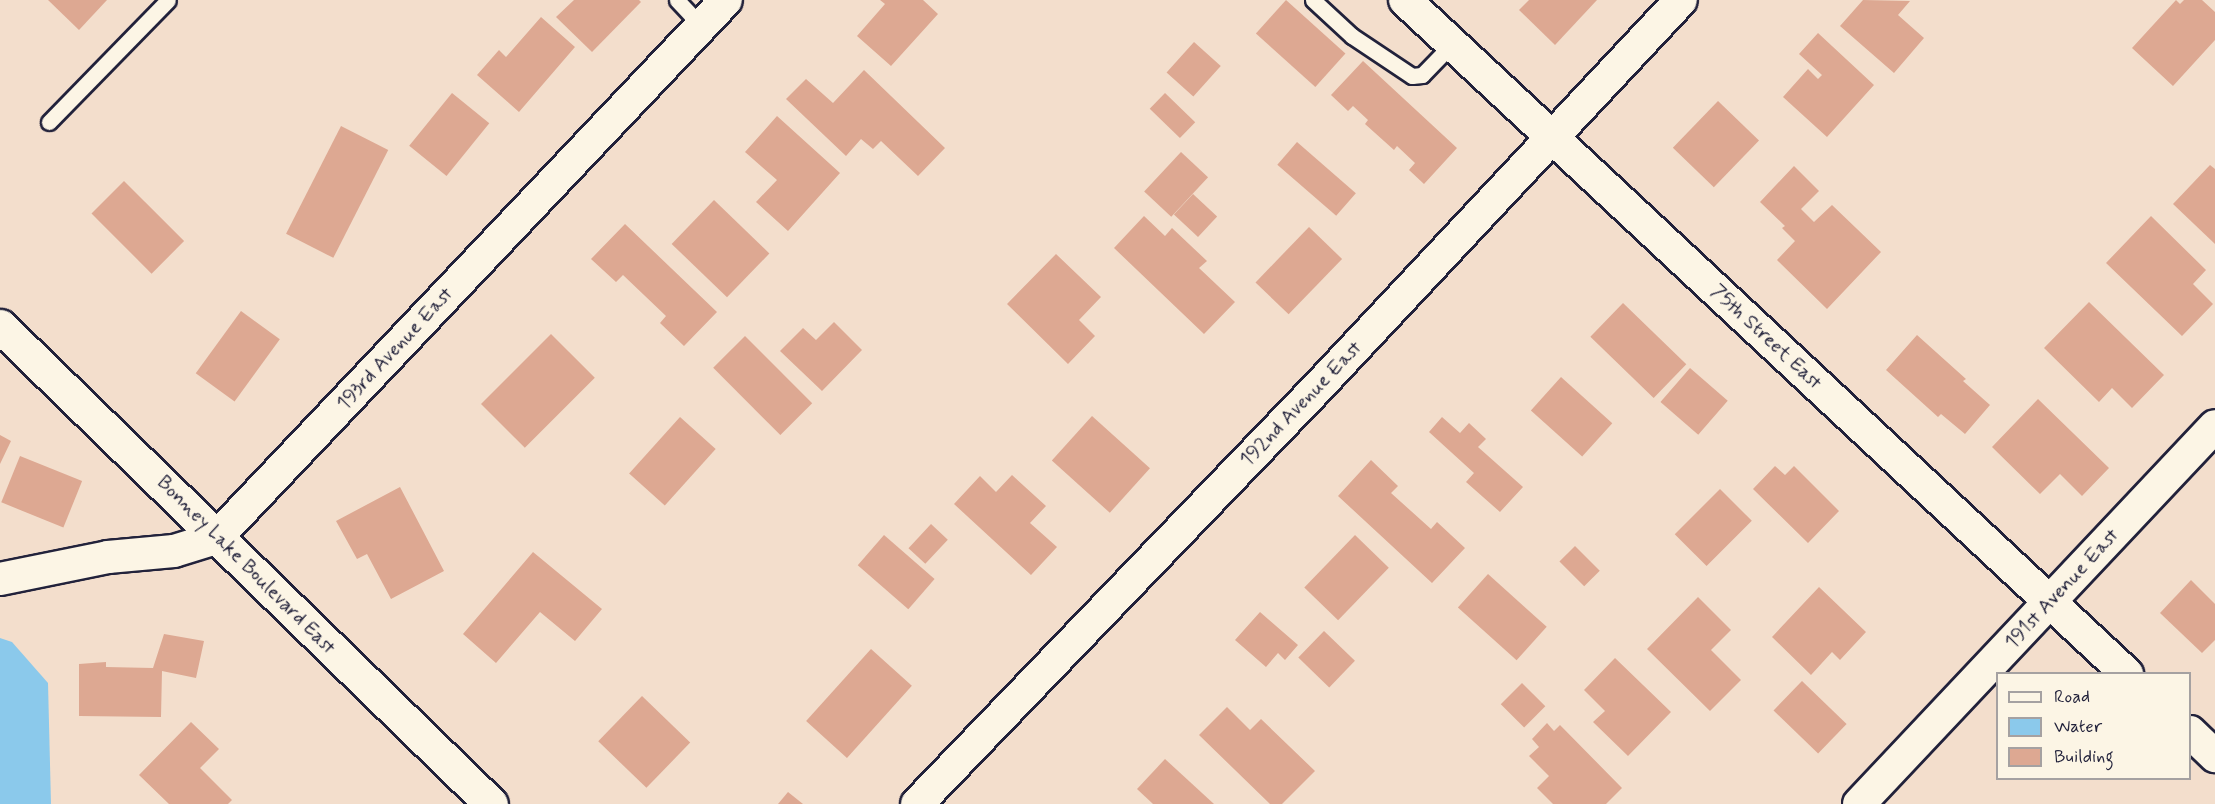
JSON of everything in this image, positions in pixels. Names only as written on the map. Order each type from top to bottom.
[{"type":"street","name":"193rd Avenue East","points":[[0,579],[108,557],[174,551],[216,538],[726,0]]},
{"type":"street","name":"75th Street East","points":[[1405,0],[2125,672]]},
{"type":"street","name":"192nd Avenue East","points":[[917,804],[1321,384],[1680,0]]},
{"type":"street","name":"Bonney Lake Boulevard East","points":[[0,326],[491,804]]},
{"type":"street","name":"191st Avenue East","points":[[1859,804],[2215,426]]},
{"type":"street","points":[[2191,733],[2215,756]]},
{"type":"lane","points":[[49,122],[168,0]]},
{"type":"lane","points":[[677,0],[701,26]]},
{"type":"lane","points":[[1313,0],[1352,36],[1413,76],[1422,75],[1452,44]]},
{"type":"water","points":[[0,638],[12,642],[48,683],[51,804],[0,804]]},
{"type":"building","points":[[48,0],[107,0],[79,30]]},
{"type":"building","points":[[574,0],[639,0],[641,2],[592,52],[556,17]]},
{"type":"building","points":[[880,0],[923,0],[938,14],[891,66],[857,36],[885,4]]},
{"type":"building","points":[[1286,0],[1345,54],[1315,87],[1256,33]]},
{"type":"building","points":[[1529,0],[1597,0],[1555,45],[1519,10]]},
{"type":"building","points":[[1863,0],[1910,1],[1898,15],[1924,38],[1894,73],[1840,26]]},
{"type":"building","points":[[2176,0],[2180,4],[2184,0],[2202,0],[2215,12],[2215,40],[2173,86],[2132,48]]},
{"type":"building","points":[[541,17],[575,47],[519,112],[477,75],[499,50],[506,57]]},
{"type":"building","points":[[1818,33],[1874,85],[1827,137],[1783,97],[1808,69],[1818,79],[1822,75],[1799,54]]},
{"type":"building","points":[[1194,42],[1221,66],[1193,97],[1167,72]]},
{"type":"building","points":[[1363,61],[1457,148],[1424,184],[1409,170],[1415,163],[1397,146],[1394,150],[1365,124],[1368,120],[1353,106],[1348,111],[1331,95]]},
{"type":"building","points":[[864,70],[945,148],[918,176],[881,141],[873,149],[861,139],[846,156],[786,99],[806,79],[833,103]]},
{"type":"building","points":[[452,93],[489,123],[447,176],[409,146]]},
{"type":"building","points":[[1165,93],[1195,122],[1180,138],[1150,109]]},
{"type":"building","points":[[1718,101],[1759,141],[1714,187],[1673,148]]},
{"type":"building","points":[[777,116],[840,173],[788,231],[756,202],[777,180],[745,152]]},
{"type":"building","points":[[341,126],[388,150],[333,258],[286,234]]},
{"type":"building","points":[[1297,142],[1356,193],[1336,216],[1277,165]]},
{"type":"building","points":[[1181,152],[1208,177],[1171,217],[1144,191]]},
{"type":"building","points":[[2210,165],[2215,169],[2215,244],[2173,204]]},
{"type":"building","points":[[1794,166],[1819,191],[1801,209],[1814,222],[1832,205],[1881,252],[1827,309],[1777,260],[1795,241],[1782,228],[1785,226],[1760,202]]},
{"type":"building","points":[[124,181],[184,241],[152,274],[91,214]]},
{"type":"building","points":[[1193,194],[1217,217],[1198,237],[1174,214]]},
{"type":"building","points":[[714,200],[769,253],[727,297],[672,244]]},
{"type":"building","points":[[1144,216],[1165,236],[1172,228],[1207,261],[1199,268],[1235,302],[1204,334],[1114,248]]},
{"type":"building","points":[[2151,216],[2206,270],[2193,284],[2213,304],[2182,336],[2106,263]]},
{"type":"building","points":[[625,224],[717,312],[684,346],[660,323],[666,316],[623,275],[616,282],[591,259]]},
{"type":"building","points":[[1309,227],[1342,259],[1289,314],[1256,282]]},
{"type":"building","points":[[1056,254],[1101,297],[1079,320],[1095,336],[1068,364],[1007,304]]},
{"type":"building","points":[[2089,302],[2164,375],[2132,408],[2112,388],[2099,402],[2044,348]]},
{"type":"building","points":[[1623,303],[1686,364],[1654,398],[1590,337]]},
{"type":"building","points":[[241,311],[280,339],[235,402],[196,373]]},
{"type":"building","points":[[834,322],[862,350],[822,391],[780,351],[803,328],[816,340]]},
{"type":"building","points":[[551,334],[595,378],[525,448],[481,404]]},
{"type":"building","points":[[1917,335],[1966,379],[1963,381],[1990,405],[1965,434],[1941,414],[1938,417],[1886,370]]},
{"type":"building","points":[[745,336],[812,403],[780,435],[713,368]]},
{"type":"building","points":[[1690,368],[1728,401],[1698,435],[1660,402]]},
{"type":"building","points":[[1561,377],[1612,423],[1582,457],[1531,410]]},
{"type":"building","points":[[2038,399],[2109,468],[2082,496],[2060,474],[2040,494],[1992,447]]},
{"type":"building","points":[[1092,416],[1150,468],[1110,513],[1052,461]]},
{"type":"building","points":[[680,417],[716,449],[665,506],[629,473]]},
{"type":"building","points":[[1442,417],[1460,433],[1469,423],[1486,439],[1478,447],[1523,487],[1500,512],[1466,482],[1474,473],[1429,432]]},
{"type":"building","points":[[0,435],[11,441],[0,464]]},
{"type":"building","points":[[20,456],[82,481],[63,527],[1,502]]},
{"type":"building","points":[[1371,460],[1398,486],[1391,493],[1431,529],[1437,522],[1465,548],[1432,583],[1338,496]]},
{"type":"building","points":[[1775,466],[1785,475],[1794,466],[1839,511],[1808,543],[1753,489]]},
{"type":"building","points":[[1012,475],[1046,506],[1030,523],[1057,547],[1031,575],[954,504],[980,476],[996,492]]},
{"type":"building","points":[[400,487],[444,571],[391,599],[367,554],[357,559],[336,521]]},
{"type":"building","points":[[1720,489],[1752,521],[1707,566],[1675,534]]},
{"type":"building","points":[[931,524],[948,540],[925,564],[908,548]]},
{"type":"building","points":[[884,535],[935,579],[908,609],[858,565]]},
{"type":"building","points":[[1355,535],[1389,568],[1338,620],[1304,588]]},
{"type":"building","points":[[1575,546],[1600,571],[1584,586],[1559,562]]},
{"type":"building","points":[[533,552],[602,609],[575,641],[540,612],[496,663],[463,634]]},
{"type":"building","points":[[1488,574],[1547,627],[1517,660],[1458,607]]},
{"type":"building","points":[[2191,580],[2215,604],[2215,640],[2202,653],[2160,613]]},
{"type":"building","points":[[1819,587],[1866,632],[1840,660],[1832,652],[1811,675],[1772,637]]},
{"type":"building","points":[[1698,597],[1731,630],[1711,650],[1741,680],[1710,711],[1647,649]]},
{"type":"building","points":[[1260,612],[1298,645],[1285,660],[1278,653],[1266,667],[1235,640]]},
{"type":"building","points":[[1324,631],[1355,661],[1329,687],[1298,658]]},
{"type":"building","points":[[164,634],[204,641],[196,678],[162,671],[161,717],[79,716],[79,664],[106,662],[106,667],[153,668]]},
{"type":"building","points":[[871,649],[912,686],[847,758],[806,721]]},
{"type":"building","points":[[1615,658],[1671,712],[1628,756],[1593,722],[1605,711],[1584,690]]},
{"type":"building","points":[[1802,681],[1847,724],[1818,754],[1774,710]]},
{"type":"building","points":[[1522,683],[1545,706],[1524,728],[1501,704]]},
{"type":"building","points":[[642,696],[690,743],[646,788],[598,741]]},
{"type":"building","points":[[1227,707],[1250,730],[1261,719],[1315,771],[1282,804],[1270,804],[1199,735]]},
{"type":"building","points":[[191,722],[219,749],[200,768],[232,800],[228,804],[169,804],[139,775]]},
{"type":"building","points":[[1547,723],[1554,731],[1560,725],[1622,788],[1606,804],[1553,804],[1537,788],[1549,776],[1529,756],[1539,747],[1532,739]]},
{"type":"building","points":[[1165,759],[1214,804],[1153,804],[1137,789]]},
{"type":"building","points":[[788,792],[803,804],[778,804]]}]
